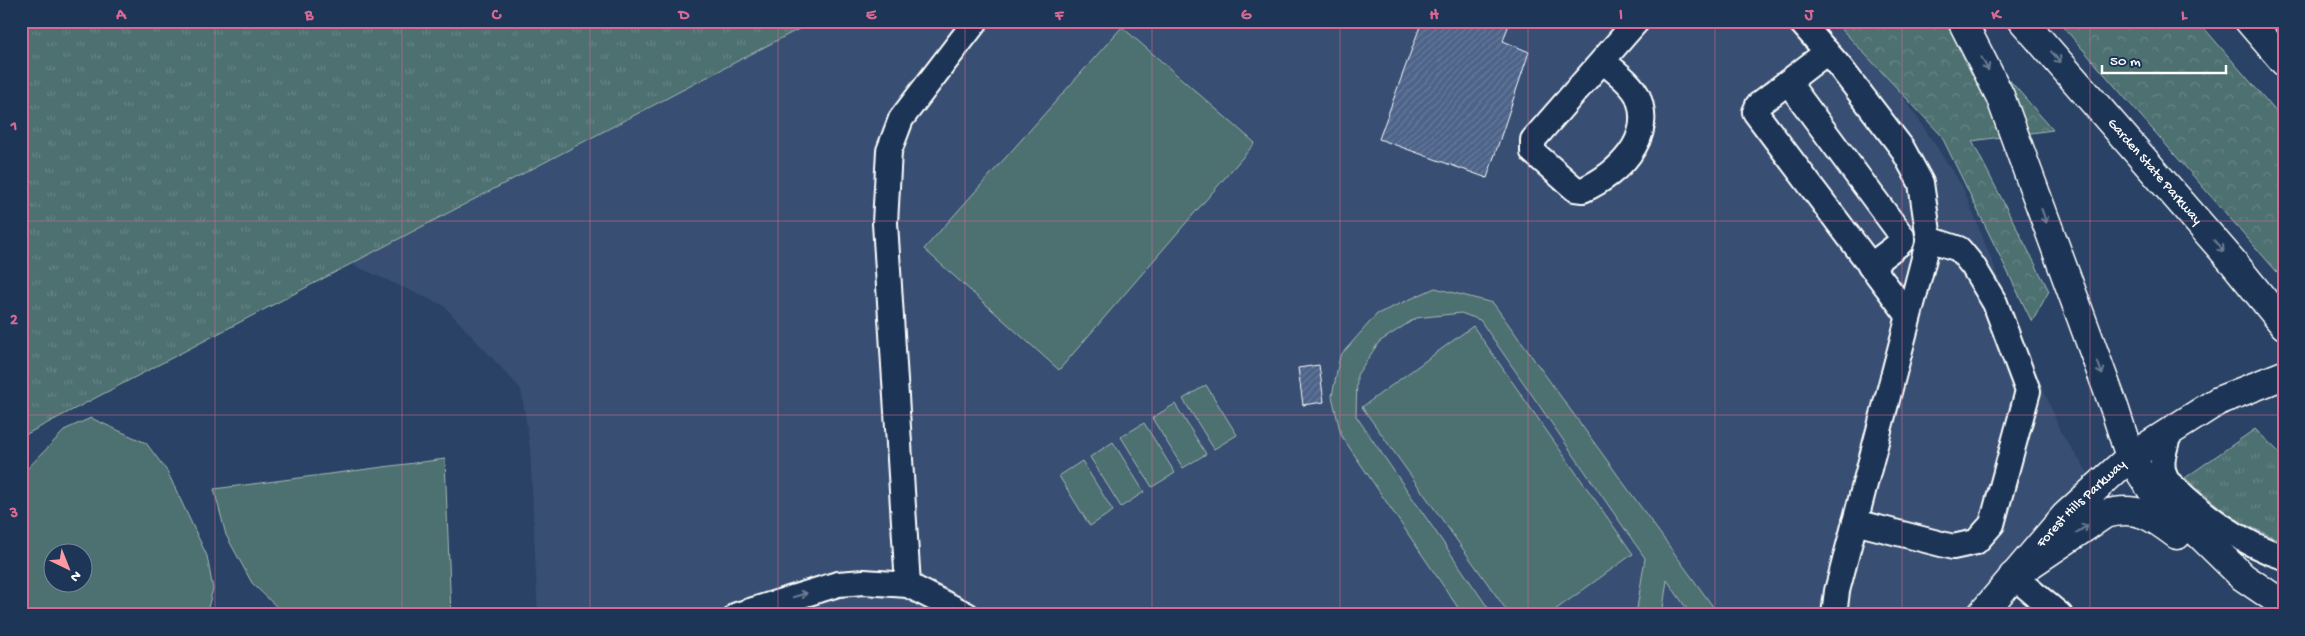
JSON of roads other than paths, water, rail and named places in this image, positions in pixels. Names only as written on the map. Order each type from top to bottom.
[{"type":"main road","points":[[1962,21],[2000,96],[2114,407],[2130,457],[2157,498],[2243,576]]},
{"type":"main road","name":"Garden State Parkway","points":[[2023,21],[2232,262],[2284,325]]},
{"type":"main road","points":[[2249,21],[2284,62]]},
{"type":"main road","name":"Forest Hills Parkway","points":[[1981,615],[2064,516],[2130,457],[2218,401],[2284,375]]},
{"type":"main road","points":[[2013,576],[2105,514],[2120,510],[2135,511],[2152,516],[2190,545],[2243,576],[2284,605]]},
{"type":"street","points":[[908,585],[885,223],[889,151],[901,119],[976,21]]},
{"type":"street","points":[[1603,61],[1632,87],[1638,97],[1642,113],[1641,126],[1636,142],[1628,157],[1614,172],[1583,190],[1574,188],[1533,152],[1533,140],[1637,21]]},
{"type":"street","points":[[1800,21],[1827,52],[1902,148],[1921,182],[1929,240],[1837,591],[1834,615]]},
{"type":"street","points":[[1827,52],[1758,105],[1756,108],[1757,116],[1908,315]]},
{"type":"street","points":[[1788,82],[1902,236],[1899,244],[1870,266]]},
{"type":"street","points":[[1855,522],[1953,547],[1976,542],[1992,524],[2028,391],[1995,304],[1973,266],[1959,249],[1929,240]]},
{"type":"street","points":[[2170,431],[2162,462],[2163,475],[2168,482],[2228,530],[2253,544],[2284,556]]},
{"type":"street","points":[[2013,576],[2060,615]]},
{"type":"street","points":[[737,615],[838,584],[864,582],[908,585],[967,615]]}]
